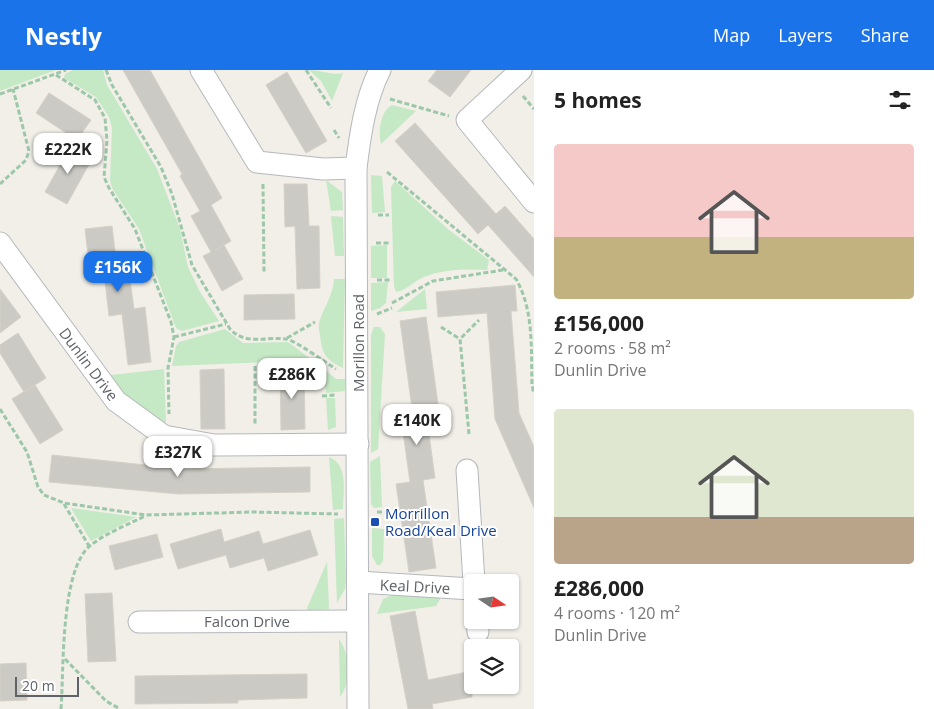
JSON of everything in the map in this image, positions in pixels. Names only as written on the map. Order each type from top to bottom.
[{"type":"street","points":[[201,70],[257,162],[322,169],[356,168]]},
{"type":"street","name":"Morillon Road","points":[[358,709],[356,621],[358,582],[358,380],[356,168],[358,145],[373,83],[380,70]]},
{"type":"street","points":[[522,70],[467,120],[534,202]]},
{"type":"street","name":"Dunlin Drive","points":[[0,243],[116,401],[164,436],[214,446],[358,444]]},
{"type":"street","points":[[466,470],[473,574]]},
{"type":"street","name":"Keal Drive","points":[[358,582],[464,589]]},
{"type":"street","name":"Falcon Drive","points":[[139,622],[356,621]]},
{"type":"path","points":[[0,94],[66,70]]},
{"type":"path","points":[[106,70],[112,85],[161,167],[172,194],[192,265],[226,324],[234,334],[250,339],[287,338],[315,322]]},
{"type":"path","points":[[306,70],[332,108]]},
{"type":"path","points":[[56,75],[95,100],[105,118],[107,141],[104,177],[135,229],[171,322],[174,337],[168,368],[169,424],[164,436]]},
{"type":"path","points":[[0,184],[26,160],[29,150],[13,89]]},
{"type":"path","points":[[389,99],[467,120]]},
{"type":"path","points":[[263,163],[264,272]]},
{"type":"path","points":[[387,172],[516,279],[524,291],[532,316],[534,394]]},
{"type":"path","points":[[392,302],[433,280],[503,270]]},
{"type":"path","points":[[460,339],[479,320]]},
{"type":"path","points":[[174,337],[226,324]]},
{"type":"path","points":[[441,327],[460,339]]},
{"type":"path","points":[[287,338],[344,375],[358,380]]},
{"type":"path","points":[[460,339],[469,434]]},
{"type":"path","points":[[254,366],[255,444]]},
{"type":"path","points":[[0,409],[27,452],[38,487],[44,495],[64,504],[146,515],[253,512],[386,512]]},
{"type":"path","points":[[64,504],[89,546]]},
{"type":"path","points":[[61,709],[68,591],[78,561],[89,546],[146,515]]},
{"type":"path","points":[[64,659],[106,700],[120,709]]},
{"type":"green space","points":[[0,70],[56,70],[0,91]]},
{"type":"green space","points":[[73,70],[103,70],[107,85],[157,169],[180,229],[188,267],[200,292],[219,321],[182,331],[176,328],[139,229],[112,188],[110,180],[112,128],[109,117],[96,97],[64,78],[65,74]]},
{"type":"green space","points":[[309,70],[335,74],[343,73],[332,101],[321,81]]},
{"type":"green space","points":[[392,105],[416,111],[381,144],[382,117]]},
{"type":"green space","points":[[371,175],[382,176],[385,212],[372,213]]},
{"type":"green space","points":[[326,180],[342,192],[343,210],[331,211]]},
{"type":"green space","points":[[395,181],[449,230],[489,260],[487,270],[439,272],[424,277],[396,292],[394,286],[391,187]]},
{"type":"green space","points":[[331,216],[343,217],[344,256],[335,256]]},
{"type":"green space","points":[[387,245],[387,278],[371,278],[371,246]]},
{"type":"green space","points":[[334,279],[345,279],[343,368],[326,356],[322,347],[319,330],[319,322]]},
{"type":"green space","points":[[388,282],[386,303],[380,308],[371,311],[371,283]]},
{"type":"green space","points":[[425,289],[427,309],[396,312]]},
{"type":"green space","points":[[374,327],[380,327],[385,334],[378,449],[371,453],[371,335]]},
{"type":"green space","points":[[225,329],[243,343],[288,342],[312,360],[172,366],[176,346],[179,342]]},
{"type":"green space","points":[[323,368],[336,379],[345,379],[345,391],[326,393]]},
{"type":"green space","points":[[164,369],[166,423],[149,415],[134,404],[111,375]]},
{"type":"green space","points":[[326,398],[335,398],[336,427],[328,430]]},
{"type":"green space","points":[[380,456],[382,507],[374,508],[371,504],[370,462]]},
{"type":"green space","points":[[329,457],[340,466],[342,472],[344,480],[343,509],[333,510]]},
{"type":"green space","points":[[71,508],[136,517],[91,541]]},
{"type":"green space","points":[[344,518],[346,580],[345,589],[337,603],[334,519]]},
{"type":"green space","points":[[372,528],[384,529],[383,561],[380,565],[377,565],[372,556]]},
{"type":"green space","points":[[327,562],[329,609],[308,611],[307,608]]},
{"type":"green space","points":[[392,595],[437,596],[440,599],[436,606],[377,614],[383,599]]},
{"type":"green space","points":[[339,639],[343,645],[348,668],[344,691],[340,697]]},
{"type":"building","points":[[123,70],[150,70],[222,198],[211,205],[231,241],[215,250],[224,245],[243,279],[222,291],[203,256],[211,252],[191,216],[200,211],[180,176],[182,174]]},
{"type":"building","points":[[437,70],[471,70],[450,97],[428,81]]},
{"type":"building","points":[[287,72],[327,141],[306,153],[266,85]]},
{"type":"building","points":[[49,93],[91,120],[77,140],[36,113]]},
{"type":"building","points":[[415,123],[496,214],[505,206],[534,239],[534,277],[488,225],[478,234],[395,141]]},
{"type":"building","points":[[70,147],[92,159],[67,204],[45,192]]},
{"type":"building","points":[[284,184],[307,184],[309,226],[319,226],[320,288],[297,289],[295,226],[285,227]]},
{"type":"building","points":[[112,226],[118,275],[129,273],[134,309],[145,307],[151,362],[128,365],[122,314],[109,316],[105,281],[91,282],[85,229]]},
{"type":"building","points":[[515,285],[517,311],[511,311],[519,413],[534,447],[534,508],[495,419],[487,313],[438,317],[436,292]]},
{"type":"building","points":[[0,289],[21,317],[0,333]]},
{"type":"building","points":[[294,294],[295,319],[244,320],[244,295]]},
{"type":"building","points":[[426,317],[438,404],[425,406],[435,478],[423,480],[436,568],[409,572],[396,484],[410,482],[400,410],[422,407],[412,408],[400,321]]},
{"type":"building","points":[[18,333],[46,378],[24,392],[0,353],[0,345]]},
{"type":"building","points":[[224,369],[225,429],[201,429],[200,370]]},
{"type":"building","points":[[280,370],[304,370],[305,429],[281,430]]},
{"type":"building","points":[[35,385],[63,430],[40,444],[12,399]]},
{"type":"building","points":[[52,455],[183,469],[310,467],[310,492],[178,494],[49,482]]},
{"type":"building","points":[[221,529],[224,542],[259,531],[263,544],[310,530],[318,555],[268,571],[264,558],[230,568],[226,555],[178,569],[170,544]]},
{"type":"building","points":[[157,534],[163,557],[115,570],[109,546]]},
{"type":"building","points":[[112,593],[116,661],[88,662],[85,594]]},
{"type":"building","points":[[415,611],[428,680],[464,673],[464,694],[472,694],[472,697],[432,704],[433,709],[408,709],[390,616]]},
{"type":"building","points":[[26,663],[27,700],[0,701],[0,664]]},
{"type":"building","points":[[307,674],[307,698],[238,700],[238,703],[135,704],[135,676]]},
{"type":"place","name":"Morrillon Road/Keal Drive","points":[[375,522]]}]
